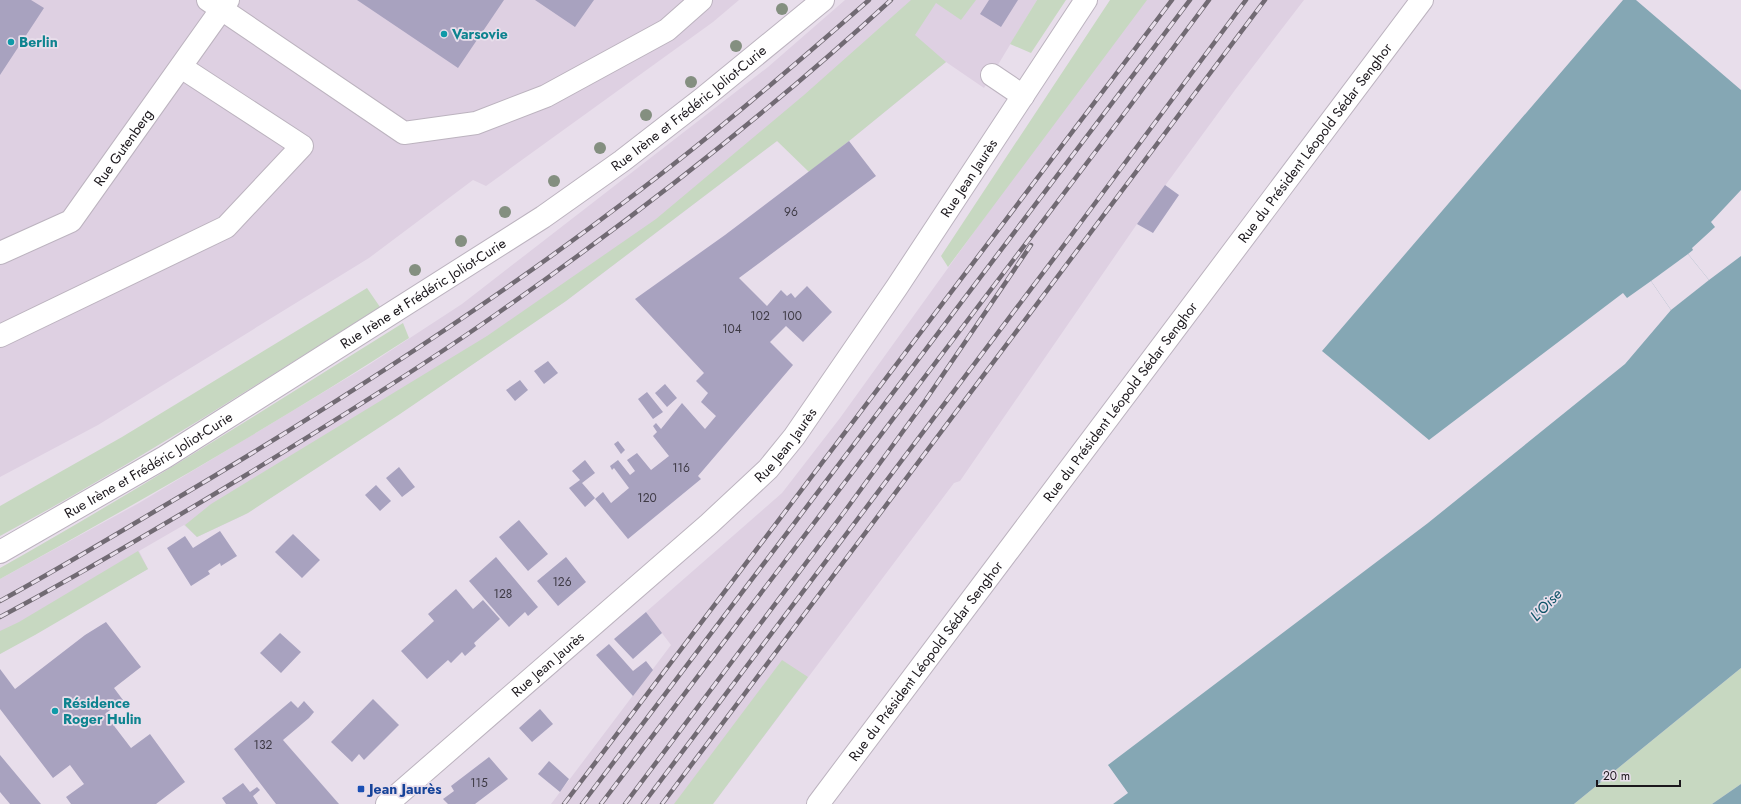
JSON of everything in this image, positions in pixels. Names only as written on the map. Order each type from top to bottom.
[{"type":"street","points":[[219,3],[404,133],[476,123],[546,96],[667,30],[701,0]]},
{"type":"street","name":"Rue Irène et Frédéric Joliot-Curie","points":[[0,552],[171,454],[543,218],[616,165],[702,99],[823,0]]},
{"type":"street","name":"Rue Jean Jaurès","points":[[387,804],[709,524],[768,469],[802,425],[1086,0]]},
{"type":"street","name":"Rue du Président Léopold Sédar Senghor","points":[[818,804],[1422,0]]},
{"type":"street","name":"Rue Gutenberg","points":[[0,253],[71,221],[181,67],[219,3]]},
{"type":"street","points":[[0,336],[226,227],[302,146],[181,67]]},
{"type":"street","points":[[992,75],[1023,96]]},
{"type":"shaded area","points":[[0,0],[739,0],[713,22],[486,186],[473,180],[369,258],[98,425],[0,477]]},
{"type":"shaded area","points":[[845,0],[1037,0],[984,88],[946,62],[849,141],[777,141],[566,301],[396,416],[244,515],[197,537],[184,525],[139,551],[148,569],[0,654],[0,579],[139,503],[367,366],[462,304],[768,67]]},
{"type":"shaded area","points":[[1141,0],[1304,0],[1235,90],[1137,224],[960,481],[954,483],[713,804],[551,804],[671,645],[646,612],[782,493],[840,418]]},
{"type":"green space","points":[[911,0],[976,0],[961,20],[936,3],[915,35],[946,62],[809,172],[777,141],[566,301],[400,414],[248,513],[197,537],[185,525],[211,504],[487,336],[656,219],[804,95]]},
{"type":"green space","points":[[1037,0],[1066,0],[1031,53],[1010,44]]},
{"type":"green space","points":[[1110,0],[1147,0],[948,267],[941,256]]},
{"type":"green space","points":[[367,288],[380,307],[144,454],[0,536],[0,506],[122,437]]},
{"type":"green space","points":[[403,323],[409,338],[359,370],[206,462],[0,579],[0,568],[153,479]]},
{"type":"green space","points":[[138,551],[148,569],[0,654],[0,631],[19,622]]},
{"type":"green space","points":[[782,660],[808,677],[713,804],[674,804]]},
{"type":"green space","points":[[1741,668],[1741,784],[1712,804],[1574,804]]},
{"type":"water","name":"L'Oise","points":[[1623,0],[1636,0],[1741,90],[1741,190],[1711,222],[1715,227],[1692,248],[1693,250],[1688,254],[1709,280],[1741,256],[1741,668],[1574,804],[1113,804],[1128,793],[1108,765],[1428,523],[1625,364],[1671,310],[1651,281],[1627,298],[1623,293],[1429,440],[1322,351]]},
{"type":"water","points":[[1741,784],[1741,804],[1712,804]]},
{"type":"pier","points":[[1688,254],[1709,280],[1671,310],[1651,281]]},
{"type":"building","name":"Berlin","points":[[0,0],[31,0],[44,8],[0,75]]},
{"type":"building","name":"Varsovie","points":[[357,0],[504,0],[458,68]]},
{"type":"building","name":"Varsovie","points":[[535,0],[594,0],[575,27]]},
{"type":"building","points":[[989,0],[1018,0],[1001,27],[980,14]]},
{"type":"building","points":[[849,141],[876,176],[739,278],[767,306],[781,290],[787,296],[791,293],[795,298],[807,286],[832,312],[803,342],[786,326],[770,342],[793,365],[698,476],[701,479],[628,539],[595,499],[603,492],[611,503],[629,488],[614,468],[612,470],[610,466],[618,460],[630,475],[635,471],[627,460],[637,453],[651,470],[669,456],[653,436],[657,432],[653,426],[656,423],[661,429],[682,403],[705,429],[716,416],[701,402],[708,393],[696,381],[704,373],[635,299],[725,235]]},
{"type":"building","points":[[1165,185],[1179,195],[1153,233],[1137,224]]},
{"type":"building","points":[[548,361],[558,373],[544,384],[534,371]]},
{"type":"building","points":[[520,380],[528,390],[515,401],[506,390]]},
{"type":"building","points":[[665,384],[677,398],[667,407],[655,393]]},
{"type":"building","points":[[647,392],[663,412],[653,419],[638,399]]},
{"type":"building","points":[[618,441],[625,450],[621,454],[614,444]]},
{"type":"building","points":[[585,460],[595,473],[582,483],[595,498],[585,507],[569,488],[580,480],[572,471]]},
{"type":"building","points":[[399,467],[415,487],[402,497],[386,478]]},
{"type":"building","points":[[376,485],[391,501],[380,511],[365,495]]},
{"type":"building","points":[[519,520],[548,554],[528,571],[499,537]]},
{"type":"building","points":[[220,531],[237,556],[221,566],[220,563],[208,571],[210,574],[191,586],[167,548],[185,536],[193,548]]},
{"type":"building","points":[[293,534],[320,560],[302,578],[275,552]]},
{"type":"building","points":[[496,557],[538,607],[528,616],[525,612],[509,627],[469,581]]},
{"type":"building","points":[[566,557],[586,582],[558,606],[537,581]]},
{"type":"building","points":[[456,589],[473,609],[483,600],[500,619],[474,643],[476,646],[465,656],[462,652],[451,663],[448,660],[427,679],[401,651],[434,621],[428,614]]},
{"type":"building","points":[[646,612],[662,633],[633,659],[614,639]]},
{"type":"building","name":"Résidence Roger Hulin","points":[[106,622],[141,667],[114,688],[123,700],[105,714],[131,748],[150,734],[185,782],[156,804],[71,804],[66,797],[84,784],[70,765],[53,778],[0,709],[0,669],[15,689],[85,635]]},
{"type":"building","points":[[280,633],[301,652],[281,673],[260,653]]},
{"type":"building","points":[[609,644],[633,671],[646,661],[653,670],[633,696],[596,655]]},
{"type":"building","points":[[373,699],[399,725],[364,760],[359,754],[352,762],[331,742]]},
{"type":"building","points":[[291,701],[298,708],[304,701],[314,712],[283,740],[339,804],[276,804],[234,749]]},
{"type":"building","points":[[540,709],[553,724],[532,742],[519,728]]},
{"type":"building","points":[[0,755],[41,804],[10,804],[0,792]]},
{"type":"building","points":[[489,757],[508,779],[475,804],[448,804],[443,799],[454,791],[451,786]]},
{"type":"building","points":[[549,761],[569,779],[560,792],[538,774]]},
{"type":"building","points":[[243,783],[250,792],[257,787],[260,790],[253,796],[258,804],[226,804],[222,798]]},
{"type":"railway","points":[[0,601],[98,545],[278,438],[396,362],[513,283],[627,200],[689,152],[780,77],[869,0]]},
{"type":"railway","points":[[0,617],[93,566],[246,475],[374,396],[467,334],[549,277],[700,163],[797,83],[891,0]]},
{"type":"railway","points":[[564,804],[1172,0]]},
{"type":"railway","points":[[582,804],[1190,0]]},
{"type":"railway","points":[[601,804],[1209,0]]},
{"type":"railway","points":[[643,804],[1067,241],[1246,0]]},
{"type":"railway","points":[[662,804],[1265,0]]},
{"type":"railway","points":[[625,804],[845,511],[925,401],[1031,245]]},
{"type":"place","name":"Varsovie","points":[[444,34]]},
{"type":"place","name":"Berlin","points":[[11,42]]},
{"type":"place","name":"Résidence Roger Hulin","points":[[55,711]]},
{"type":"place","name":"Jean Jaurès","points":[[361,789]]}]
